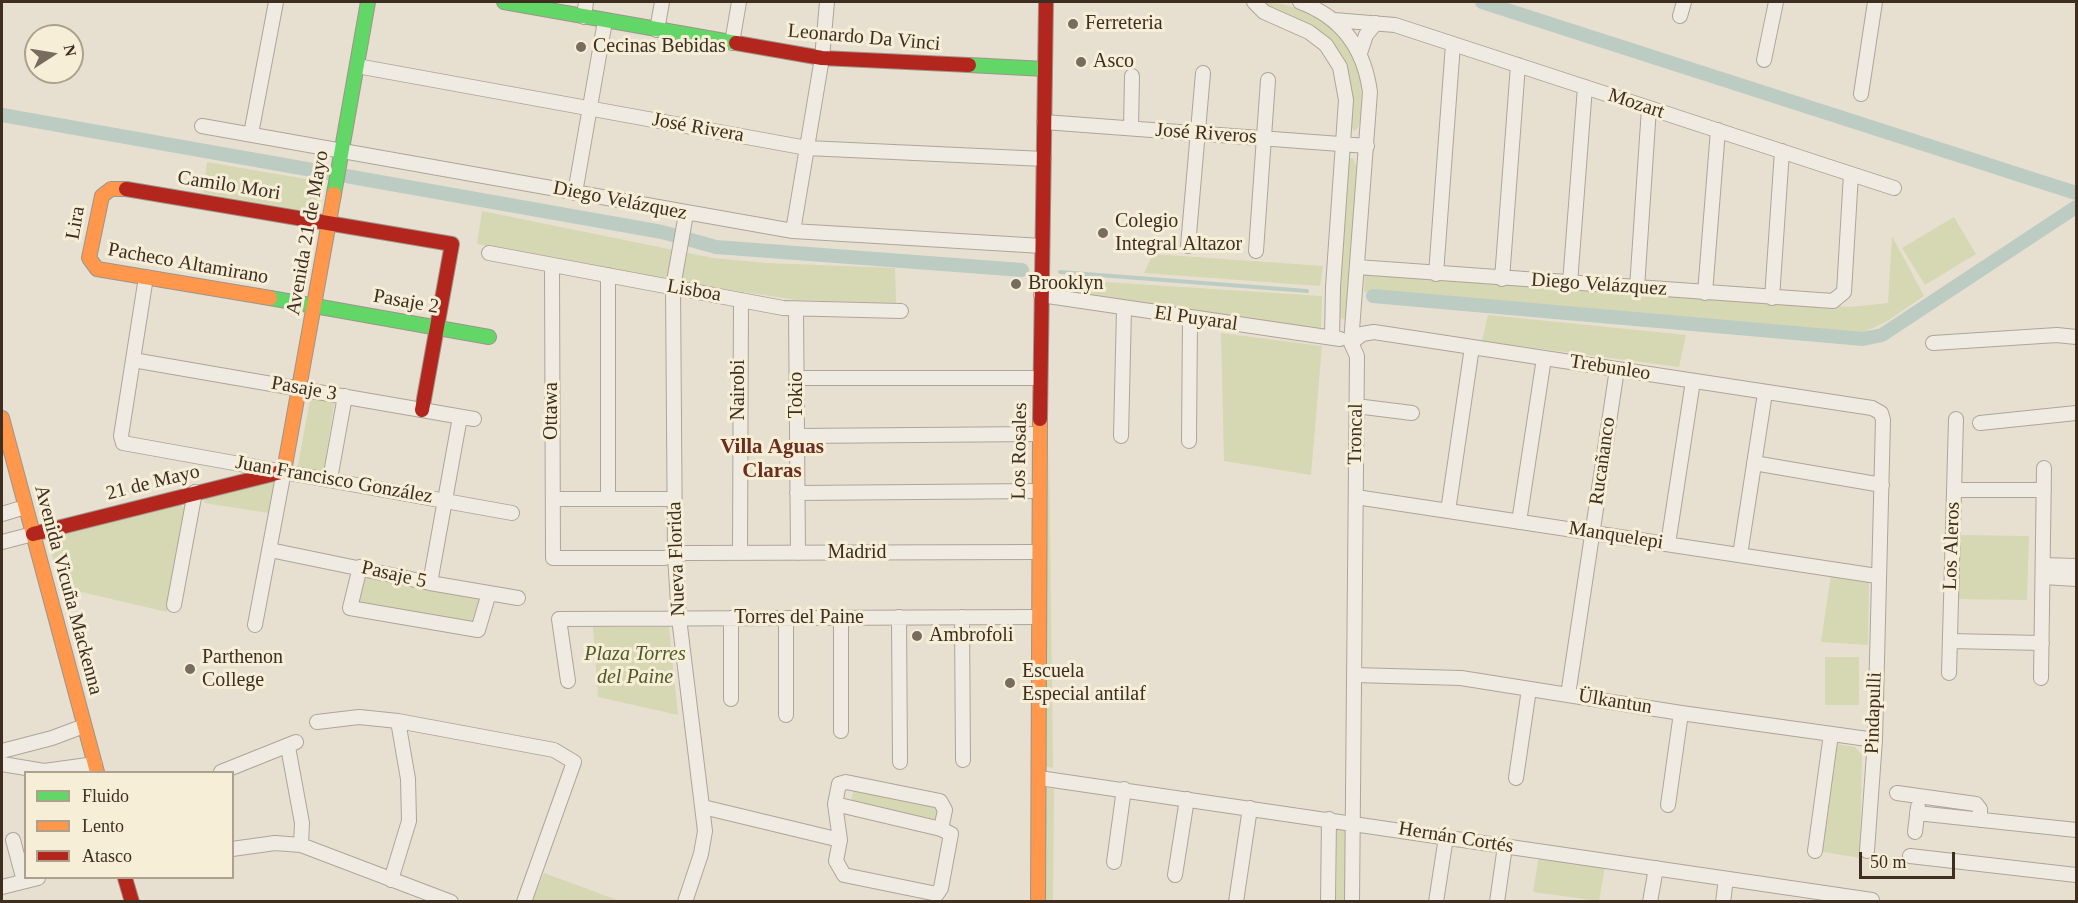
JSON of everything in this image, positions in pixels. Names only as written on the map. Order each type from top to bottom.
[{"type":"street","points":[[251,135],[276,2]]},
{"type":"street","name":"Avenida 21 de Mayo","points":[[284,471],[368,2]]},
{"type":"street","name":"Leonardo Da Vinci","points":[[507,2],[822,58],[1045,69]]},
{"type":"street","points":[[584,17],[586,2]]},
{"type":"street","points":[[657,30],[662,2]]},
{"type":"street","points":[[732,43],[739,2]]},
{"type":"street","points":[[793,231],[822,58],[827,2]]},
{"type":"street","name":"Los Rosales","points":[[1038,902],[1040,378],[1046,2]]},
{"type":"street","points":[[1254,2],[1264,12],[1309,32],[1326,45],[1340,67],[1346,100],[1333,287],[1332,338]]},
{"type":"street","name":"Troncal","points":[[1300,2],[1334,20],[1360,53],[1370,92],[1351,343],[1356,353],[1352,902]]},
{"type":"street","points":[[1680,16],[1684,2]]},
{"type":"street","points":[[1764,60],[1776,2]]},
{"type":"street","points":[[1861,94],[1875,2]]},
{"type":"street","name":"Mozart","points":[[1334,20],[1395,25],[1894,188]]},
{"type":"street","points":[[575,193],[605,21]]},
{"type":"street","points":[[1360,53],[1366,35],[1376,23]]},
{"type":"street","points":[[1436,274],[1453,44]]},
{"type":"street","points":[[1503,279],[1518,65]]},
{"type":"street","name":"José Rivera","points":[[357,66],[807,148],[1044,159]]},
{"type":"street","points":[[1188,246],[1203,73]]},
{"type":"street","points":[[1131,128],[1132,76]]},
{"type":"street","points":[[1256,251],[1268,80]]},
{"type":"street","points":[[1570,284],[1586,87]]},
{"type":"street","points":[[1637,288],[1649,108]]},
{"type":"street","name":"José Riveros","points":[[1044,122],[1367,146]]},
{"type":"street","name":"Diego Velázquez","points":[[202,126],[341,156],[575,193],[685,219],[793,231],[1042,246]]},
{"type":"street","points":[[1705,293],[1718,130]]},
{"type":"street","points":[[1772,298],[1782,151]]},
{"type":"street","name":"Diego Velázquez","points":[[1357,267],[1833,301],[1840,298],[1844,288],[1851,174]]},
{"type":"street","name":"Camilo Mori","points":[[108,190],[120,188],[452,244],[437,328]]},
{"type":"street","name":"Lira","points":[[92,265],[89,258],[100,200],[108,190]]},
{"type":"street","name":"Nueva Florida","points":[[685,219],[673,287],[675,556],[679,618],[703,807],[704,843],[685,902]]},
{"type":"street","name":"Lisboa","points":[[489,254],[796,310],[900,311]]},
{"type":"street","name":"Pacheco Altamirano","points":[[92,265],[97,269],[315,306]]},
{"type":"street","name":"Ottawa","points":[[552,265],[553,558]]},
{"type":"street","points":[[608,275],[608,499]]},
{"type":"street","points":[[133,360],[146,277]]},
{"type":"street","name":"El Puyaral","points":[[1041,296],[1332,338],[1351,343]]},
{"type":"street","name":"Nairobi","points":[[740,553],[741,300]]},
{"type":"street","name":"Pasaje 2","points":[[315,306],[489,337]]},
{"type":"street","points":[[1121,436],[1124,309]]},
{"type":"street","name":"Tokio","points":[[796,310],[798,553]]},
{"type":"street","points":[[1189,441],[1190,319]]},
{"type":"street","points":[[422,410],[437,328]]},
{"type":"street","name":"Trebunleo","points":[[1351,343],[1362,334],[1374,332],[1872,408]]},
{"type":"street","points":[[1933,343],[2057,335],[2076,338]]},
{"type":"street","points":[[1448,511],[1472,347]]},
{"type":"street","points":[[1519,522],[1544,358]]},
{"type":"street","name":"Pasaje 3","points":[[133,360],[467,418],[445,500]]},
{"type":"street","name":"Juan Francisco González","points":[[133,360],[122,441],[126,444],[512,513]]},
{"type":"street","name":"Rucañanco","points":[[1568,695],[1617,369]]},
{"type":"street","points":[[797,378],[1040,378]]},
{"type":"street","points":[[1668,544],[1693,381]]},
{"type":"street","points":[[1740,555],[1765,393]]},
{"type":"street","points":[[330,479],[345,396]]},
{"type":"street","points":[[1356,406],[1412,413]]},
{"type":"street","name":"Pindapulli","points":[[1867,850],[1875,740],[1877,576],[1883,420],[1881,412],[1872,408]]},
{"type":"street","points":[[1980,423],[2076,412]]},
{"type":"street","name":"Avenida Vicuña Mackenna","points":[[2,418],[96,768]]},
{"type":"street","name":"Los Aleros","points":[[1949,673],[1956,419]]},
{"type":"street","points":[[797,436],[1040,434]]},
{"type":"street","points":[[1754,464],[1882,485]]},
{"type":"street","points":[[2041,678],[2044,468]]},
{"type":"street","points":[[255,625],[284,471]]},
{"type":"street","name":"21 de Mayo","points":[[33,534],[284,471]]},
{"type":"street","points":[[1954,490],[2044,490]]},
{"type":"street","points":[[797,493],[1039,491]]},
{"type":"street","points":[[174,605],[195,492]]},
{"type":"street","name":"Manquelepi","points":[[1356,497],[1877,576]]},
{"type":"street","points":[[553,499],[674,499]]},
{"type":"street","points":[[430,584],[445,500]]},
{"type":"street","points":[[2,514],[26,507]]},
{"type":"street","points":[[2,542],[33,534]]},
{"type":"street","name":"Pasaje 5","points":[[270,550],[360,567],[430,584],[518,598]]},
{"type":"street","name":"Madrid","points":[[553,558],[740,553],[1039,552]]},
{"type":"street","points":[[2043,571],[2076,566]]},
{"type":"street","name":"Pasaje 5","points":[[360,567],[350,608],[478,630],[489,593]]},
{"type":"street","points":[[2043,571],[2076,579]]},
{"type":"street","points":[[899,617],[900,762]]},
{"type":"street","points":[[962,617],[963,760]]},
{"type":"street","name":"Torres del Paine","points":[[568,681],[559,619],[1039,617]]},
{"type":"street","points":[[731,618],[731,699]]},
{"type":"street","points":[[786,618],[786,715]]},
{"type":"street","points":[[841,618],[841,731]]},
{"type":"street","points":[[1950,641],[2042,643]]},
{"type":"street","name":"Ülkantun","points":[[1354,675],[1452,677],[1681,713],[1875,740]]},
{"type":"street","points":[[1516,778],[1529,690]]},
{"type":"street","points":[[1668,805],[1681,713]]},
{"type":"street","points":[[317,722],[359,717],[398,721],[554,750],[574,762],[524,902]]},
{"type":"street","points":[[392,880],[408,821],[408,779],[398,721]]},
{"type":"street","points":[[2,751],[52,738],[84,726]]},
{"type":"street","points":[[1815,851],[1831,734]]},
{"type":"street","points":[[224,771],[292,745],[302,823],[302,845]]},
{"type":"street","points":[[2,764],[44,771],[96,768]]},
{"type":"street","name":"Hernán Cortés","points":[[1039,778],[1656,868],[1726,879],[1808,896],[1872,900]]},
{"type":"street","points":[[835,804],[941,829],[951,834],[941,888],[937,894],[844,875],[839,870],[836,861],[840,840],[835,804],[836,788],[839,784],[846,782],[940,801],[945,810],[941,829]]},
{"type":"street","points":[[1114,862],[1124,789]]},
{"type":"street","points":[[1897,792],[1976,804],[1980,809],[1980,820]]},
{"type":"street","points":[[1915,832],[1919,796]]},
{"type":"street","points":[[1175,875],[1186,799]]},
{"type":"street","points":[[703,807],[840,840]]},
{"type":"street","points":[[1236,902],[1250,808]]},
{"type":"street","points":[[1917,813],[2076,830]]},
{"type":"street","points":[[1328,902],[1329,819]]},
{"type":"street","points":[[1437,902],[1446,837]]},
{"type":"street","points":[[13,840],[24,864]]},
{"type":"street","points":[[234,849],[275,843],[302,845],[451,902]]},
{"type":"street","points":[[1497,902],[1505,846]]},
{"type":"street","points":[[1910,856],[2076,875]]},
{"type":"street","points":[[1650,902],[1656,868]]},
{"type":"street","points":[[2,887],[31,879]]},
{"type":"street","points":[[125,879],[132,902]]},
{"type":"street","points":[[1723,902],[1726,879]]},
{"type":"green space","points":[[1260,2],[1298,9],[1331,29],[1344,43],[1354,59],[1360,77],[1362,97],[1360,122],[1357,129],[1354,131],[1349,123],[1333,51],[1273,13]]},
{"type":"green space","points":[[1350,158],[1353,158],[1356,166],[1350,313],[1344,320],[1338,316],[1347,165]]},
{"type":"green space","points":[[207,162],[323,182],[318,213],[203,193]]},
{"type":"green space","points":[[482,211],[713,258],[766,263],[895,268],[896,303],[796,300],[678,282],[477,244]]},
{"type":"green space","points":[[1954,217],[1976,254],[1925,285],[1902,248]]},
{"type":"green space","points":[[1892,236],[1924,296],[1889,320],[1863,333],[1364,292],[1365,273],[1850,307],[1888,303]]},
{"type":"green space","points":[[1153,254],[1323,266],[1320,286],[1144,273]]},
{"type":"green space","points":[[1058,279],[1322,296],[1321,330],[1073,298],[1058,290]]},
{"type":"green space","points":[[1488,315],[1686,335],[1679,367],[1482,341]]},
{"type":"green space","points":[[1221,333],[1322,346],[1311,475],[1224,461]]},
{"type":"green space","points":[[311,394],[335,399],[323,474],[297,471]]},
{"type":"green space","points":[[1049,444],[1053,768],[1043,766]]},
{"type":"green space","points":[[276,475],[269,513],[204,503],[206,493]]},
{"type":"green space","points":[[181,505],[187,510],[167,612],[60,587],[48,537]]},
{"type":"green space","points":[[1959,535],[2029,536],[2027,600],[1955,599]]},
{"type":"green space","points":[[364,573],[482,597],[474,624],[357,604]]},
{"type":"green space","points":[[1831,575],[1869,580],[1868,645],[1821,642]]},
{"type":"green space","name":"Plaza Torres del Paine","points":[[593,627],[669,627],[678,715],[598,697]]},
{"type":"green space","points":[[1825,657],[1859,657],[1859,705],[1825,705]]},
{"type":"green space","points":[[1831,743],[1855,747],[1862,754],[1860,858],[1818,851]]},
{"type":"green space","points":[[854,787],[941,805],[938,820],[851,802]]},
{"type":"green space","points":[[1043,787],[1054,789],[1053,901],[1043,902]]},
{"type":"green space","points":[[1337,830],[1346,830],[1345,901],[1336,901]]},
{"type":"green space","points":[[1539,856],[1605,867],[1599,901],[1533,892]]},
{"type":"green space","points":[[544,873],[620,901],[532,901]]},
{"type":"waterway","points":[[1482,2],[2076,193]]},
{"type":"waterway","points":[[2,115],[662,232],[716,247],[1022,270]]},
{"type":"waterway","points":[[1373,296],[1863,339],[1882,335],[2076,207]]},
{"type":"waterway","points":[[1060,272],[1307,291]]},
{"type":"traffic: fast","points":[[334,194],[368,2]]},
{"type":"traffic: fast","points":[[504,2],[736,43]]},
{"type":"traffic: fast","points":[[969,65],[1045,69]]},
{"type":"traffic: fast","points":[[270,298],[489,337]]},
{"type":"traffic: slow","points":[[126,189],[111,189],[102,196],[89,258],[97,269],[270,298]]},
{"type":"traffic: slow","points":[[281,472],[284,471],[334,194]]},
{"type":"traffic: slow","points":[[2,418],[97,771]]},
{"type":"traffic: slow","points":[[1038,902],[1040,419]]},
{"type":"traffic: jam","points":[[1040,419],[1046,2]]},
{"type":"traffic: jam","points":[[736,43],[822,58],[969,65]]},
{"type":"traffic: jam","points":[[126,189],[452,244],[422,410]]},
{"type":"traffic: jam","points":[[33,534],[281,472]]},
{"type":"traffic: jam","points":[[125,879],[132,902]]},
{"type":"place","name":"Ferreteria","points":[[1073,24]]},
{"type":"place","name":"Cecinas Bebidas","points":[[581,47]]},
{"type":"place","name":"Asco","points":[[1081,62]]},
{"type":"place","name":"Colegio Integral Altazor","points":[[1103,233]]},
{"type":"place","name":"Brooklyn","points":[[1016,284]]},
{"type":"place","name":"Ambrofoli","points":[[917,636]]},
{"type":"place","name":"Parthenon College","points":[[190,669]]},
{"type":"place","name":"Escuela Especial antilaf","points":[[1010,683]]},
{"type":"district","name":"Villa Aguas Claras","points":[[772,460]]}]
